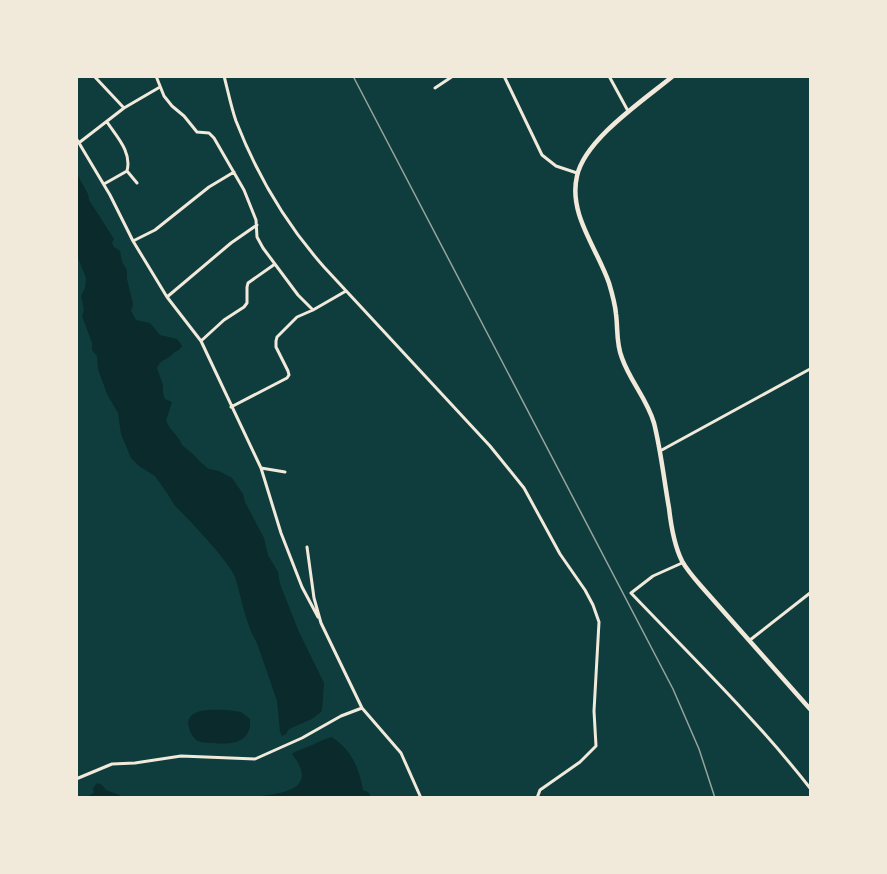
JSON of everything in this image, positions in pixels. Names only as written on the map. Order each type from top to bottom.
[{"type":"main road","points":[[673,76],[587,152],[576,182],[576,202],[579,215],[613,295],[621,357],[654,422],[672,528],[683,562],[701,586],[810,709]]},
{"type":"street","points":[[94,76],[124,108]]},
{"type":"street","points":[[156,76],[168,101],[195,130],[209,133],[214,138],[244,190],[257,225],[257,237],[263,248],[298,295],[314,310]]},
{"type":"street","points":[[224,76],[236,120],[264,183],[286,219],[308,249],[490,446],[524,488],[560,554],[593,605],[598,622],[594,711],[596,746],[580,762],[540,790],[536,797]]},
{"type":"street","points":[[435,88],[453,76]]},
{"type":"street","points":[[504,76],[542,155],[556,166],[578,173]]},
{"type":"street","points":[[609,76],[629,113]]},
{"type":"street","points":[[80,142],[124,108],[160,87]]},
{"type":"street","points":[[104,184],[127,171],[129,164],[124,147],[107,122]]},
{"type":"street","points":[[76,138],[166,297],[201,341],[261,468],[281,533],[302,587],[362,708],[401,753],[421,798]]},
{"type":"street","points":[[127,171],[137,183]]},
{"type":"street","points":[[133,241],[155,230],[209,188],[234,172]]},
{"type":"street","points":[[166,297],[231,243],[257,225]]},
{"type":"street","points":[[201,341],[224,320],[244,307],[247,303],[248,283],[275,264]]},
{"type":"street","points":[[231,407],[287,378],[288,371],[276,346],[278,337],[297,317],[346,291]]},
{"type":"street","points":[[660,451],[810,369]]},
{"type":"street","points":[[261,468],[285,472]]},
{"type":"street","points":[[307,547],[314,598],[321,623]]},
{"type":"street","points":[[683,562],[653,576],[631,593],[746,712],[810,788]]},
{"type":"street","points":[[750,640],[810,593]]},
{"type":"street","points":[[76,779],[112,765],[181,756],[255,759],[362,708]]},
{"type":"water","points":[[77,174],[89,200],[114,239],[112,243],[114,247],[120,251],[122,262],[127,270],[133,304],[131,311],[136,320],[150,323],[160,335],[177,339],[182,346],[161,362],[157,368],[165,399],[172,402],[166,421],[182,445],[209,469],[232,478],[243,494],[264,538],[268,555],[278,572],[280,584],[299,632],[324,683],[322,711],[312,719],[289,729],[282,736],[277,701],[232,570],[175,506],[155,476],[131,458],[121,434],[118,413],[107,394],[98,369],[97,356],[92,350],[92,343],[82,316],[84,310],[81,296],[86,278],[77,257]]},
{"type":"water","points":[[201,711],[241,712],[250,719],[248,733],[244,737],[234,742],[221,743],[203,742],[194,738],[188,721],[191,716]]},
{"type":"water","points":[[332,737],[349,753],[359,774],[363,790],[371,797],[255,797],[288,791],[295,787],[302,776],[299,765],[292,754]]},
{"type":"water","points":[[97,783],[106,790],[124,797],[86,797],[94,793],[93,788]]},
{"type":"railway","points":[[353,76],[673,689],[699,749],[715,798]]}]
